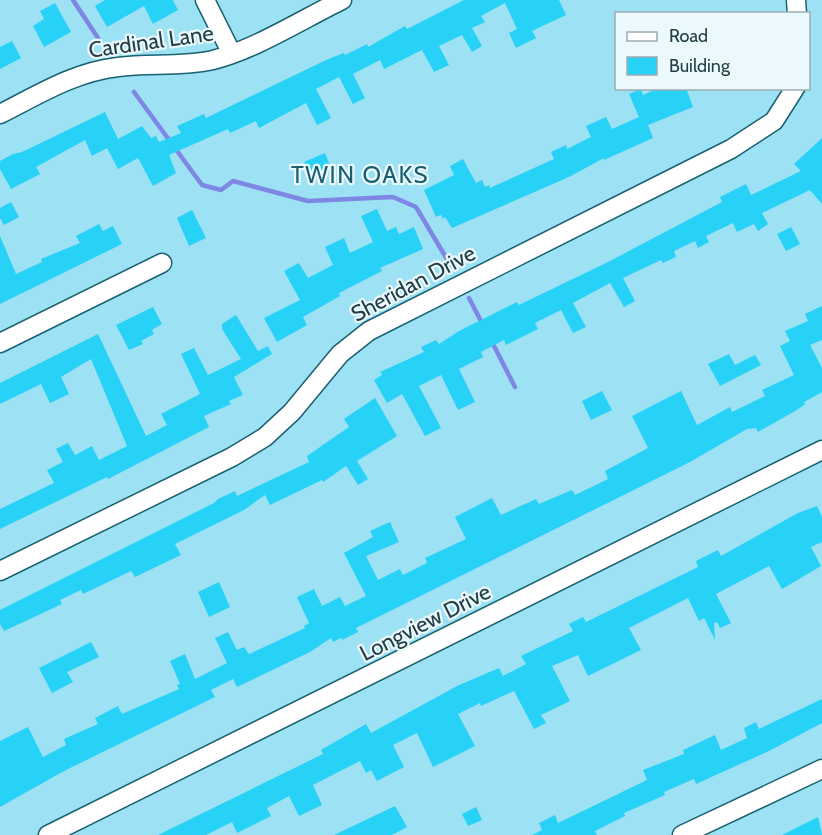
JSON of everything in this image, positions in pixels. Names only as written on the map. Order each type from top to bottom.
[{"type":"street","points":[[205,0],[232,54]]},
{"type":"street","name":"Cardinal Lane","points":[[0,114],[72,78],[91,72],[134,66],[182,65],[232,54],[342,0]]},
{"type":"street","name":"Sheridan Drive","points":[[0,571],[232,457],[278,425],[340,354],[369,331],[731,149],[774,121],[794,90]]},
{"type":"street","points":[[0,343],[162,263]]},
{"type":"street","name":"Longview Drive","points":[[48,835],[822,450]]},
{"type":"street","points":[[682,835],[822,769]]},
{"type":"building","points":[[105,0],[173,0],[178,10],[153,24],[144,6],[107,27],[95,6]]},
{"type":"building","points":[[464,0],[559,0],[566,15],[532,31],[536,38],[516,48],[509,33],[517,29],[505,3],[481,16],[485,22],[472,28],[482,46],[472,52],[462,35],[439,46],[449,65],[434,72],[422,50],[384,69],[380,60],[353,74],[365,98],[353,104],[339,77],[316,89],[331,118],[317,125],[306,103],[259,128],[256,121],[230,133],[228,129],[169,155],[176,173],[153,186],[138,158],[118,169],[107,148],[92,156],[85,140],[36,167],[40,174],[11,189],[0,169],[0,161],[105,112],[118,139],[142,126],[151,138],[156,136],[159,142],[181,133],[177,126],[204,114],[206,118],[326,60],[344,53],[345,55],[367,44],[368,47],[405,26],[407,29]]},
{"type":"building","points":[[55,3],[71,32],[44,47],[33,26],[44,19],[40,11]]},
{"type":"building","points":[[12,41],[21,58],[0,69],[0,47]]},
{"type":"building","points":[[641,90],[643,95],[654,90],[687,90],[693,107],[648,125],[653,138],[452,228],[445,217],[443,219],[441,215],[436,217],[424,190],[454,175],[450,166],[463,159],[476,183],[482,180],[485,187],[489,185],[490,188],[554,159],[551,152],[566,145],[567,149],[591,137],[586,126],[606,117],[612,129],[639,117],[629,94]]},
{"type":"building","points":[[822,138],[822,204],[810,190],[762,213],[768,224],[758,231],[754,224],[737,232],[733,223],[706,236],[709,242],[698,248],[695,241],[674,251],[676,257],[663,263],[661,260],[623,278],[635,301],[624,307],[610,283],[573,303],[586,327],[573,333],[561,310],[535,323],[538,329],[506,345],[504,340],[481,352],[483,357],[459,369],[475,402],[458,410],[441,375],[419,386],[441,428],[425,436],[402,394],[387,403],[374,380],[382,375],[380,372],[424,352],[421,347],[436,340],[439,344],[459,331],[517,302],[519,305],[608,262],[722,202],[720,197],[746,184],[751,195],[801,171],[794,164]]},
{"type":"building","points":[[325,153],[332,171],[311,179],[304,162]]},
{"type":"building","points":[[11,202],[19,217],[4,225],[0,218],[0,208]]},
{"type":"building","points":[[377,209],[387,231],[396,227],[399,234],[414,227],[423,249],[380,268],[382,271],[339,293],[340,296],[303,317],[307,325],[277,342],[264,318],[300,300],[284,271],[299,263],[308,278],[333,265],[325,247],[344,238],[350,253],[373,242],[361,216]]},
{"type":"building","points":[[192,210],[206,238],[189,246],[177,218]]},
{"type":"building","points":[[99,224],[103,231],[113,226],[122,244],[0,304],[0,236],[16,274],[42,262],[41,259],[80,243],[76,236]]},
{"type":"building","points":[[791,227],[800,244],[786,251],[777,234]]},
{"type":"building","points":[[822,306],[822,340],[810,345],[822,368],[822,392],[804,402],[805,404],[797,410],[758,432],[756,428],[747,429],[690,462],[356,628],[358,632],[342,640],[341,638],[333,642],[331,638],[310,652],[237,687],[233,679],[211,690],[215,697],[64,771],[0,807],[0,741],[28,727],[43,757],[66,745],[64,739],[98,724],[95,718],[118,706],[122,714],[179,689],[177,685],[180,684],[170,661],[185,654],[195,679],[227,663],[215,638],[228,632],[237,650],[244,647],[249,654],[305,628],[304,626],[309,623],[297,597],[314,589],[322,606],[340,597],[345,606],[366,596],[344,553],[373,537],[370,531],[390,522],[399,542],[366,556],[378,580],[400,569],[403,575],[427,563],[425,558],[466,539],[455,517],[492,498],[501,515],[536,499],[539,504],[572,490],[575,495],[608,479],[605,471],[648,448],[632,416],[681,391],[697,425],[730,407],[732,412],[765,396],[762,390],[794,375],[780,346],[790,341],[785,331],[808,321],[805,314]]},
{"type":"building","points":[[153,307],[162,324],[152,330],[154,334],[141,341],[143,344],[129,350],[116,325]]},
{"type":"building","points":[[236,315],[258,351],[268,346],[272,354],[234,377],[243,395],[229,401],[231,404],[204,416],[209,427],[108,479],[107,477],[0,529],[0,509],[54,483],[47,470],[63,462],[56,449],[68,443],[75,455],[92,446],[99,460],[127,446],[91,359],[61,377],[69,394],[50,403],[41,384],[0,404],[0,383],[98,334],[146,436],[167,425],[161,414],[200,394],[181,354],[194,348],[208,375],[241,359],[222,329],[222,324]]},
{"type":"building","points":[[729,354],[735,365],[755,355],[761,365],[720,386],[708,364]]},
{"type":"building","points":[[602,391],[612,410],[591,420],[582,401]]},
{"type":"building","points":[[375,398],[397,436],[357,461],[368,479],[358,485],[346,466],[323,482],[322,480],[270,505],[265,495],[244,510],[175,544],[181,555],[135,577],[131,571],[83,594],[81,590],[60,600],[62,604],[4,631],[0,624],[0,610],[218,499],[235,491],[237,496],[309,462],[307,456],[349,427],[344,419]]},
{"type":"building","points":[[817,506],[822,517],[822,542],[811,547],[821,566],[782,589],[769,566],[716,594],[731,623],[720,628],[717,622],[714,623],[715,640],[704,618],[699,621],[688,598],[629,628],[641,650],[588,676],[578,655],[552,666],[570,701],[541,715],[546,723],[534,729],[514,691],[481,706],[480,703],[458,714],[475,746],[433,767],[417,733],[393,745],[404,767],[377,781],[371,770],[366,773],[360,761],[313,785],[322,805],[299,816],[289,796],[267,808],[271,816],[237,833],[232,822],[206,835],[158,835],[323,754],[321,750],[366,724],[371,733],[457,686],[499,668],[503,676],[526,664],[521,656],[573,631],[569,624],[583,617],[586,622],[698,567],[696,561],[718,550],[721,556],[798,513]]},
{"type":"building","points":[[219,582],[230,607],[209,617],[198,592]]},
{"type":"building","points":[[91,642],[99,657],[67,672],[73,682],[52,693],[39,668]]},
{"type":"building","points":[[822,699],[822,723],[769,751],[696,784],[694,779],[664,792],[665,795],[624,813],[625,816],[595,831],[597,835],[532,835],[542,830],[539,823],[555,815],[558,823],[647,780],[643,770],[684,754],[683,750],[715,735],[721,750],[747,738],[744,728],[756,722],[759,729]]},
{"type":"building","points":[[395,806],[407,827],[392,835],[334,835]]},
{"type":"building","points":[[476,807],[482,820],[468,826],[462,814]]},
{"type":"building","points":[[818,817],[822,835],[782,835]]},
{"type":"waterway","points":[[73,0],[98,38]]},
{"type":"waterway","points":[[134,92],[202,185],[221,190],[233,181],[308,201],[393,197],[416,207],[451,266]]},
{"type":"waterway","points":[[469,298],[483,325]]},
{"type":"waterway","points":[[491,340],[515,387]]},
{"type":"district","name":"TWIN OAKS","points":[[360,175]]}]
